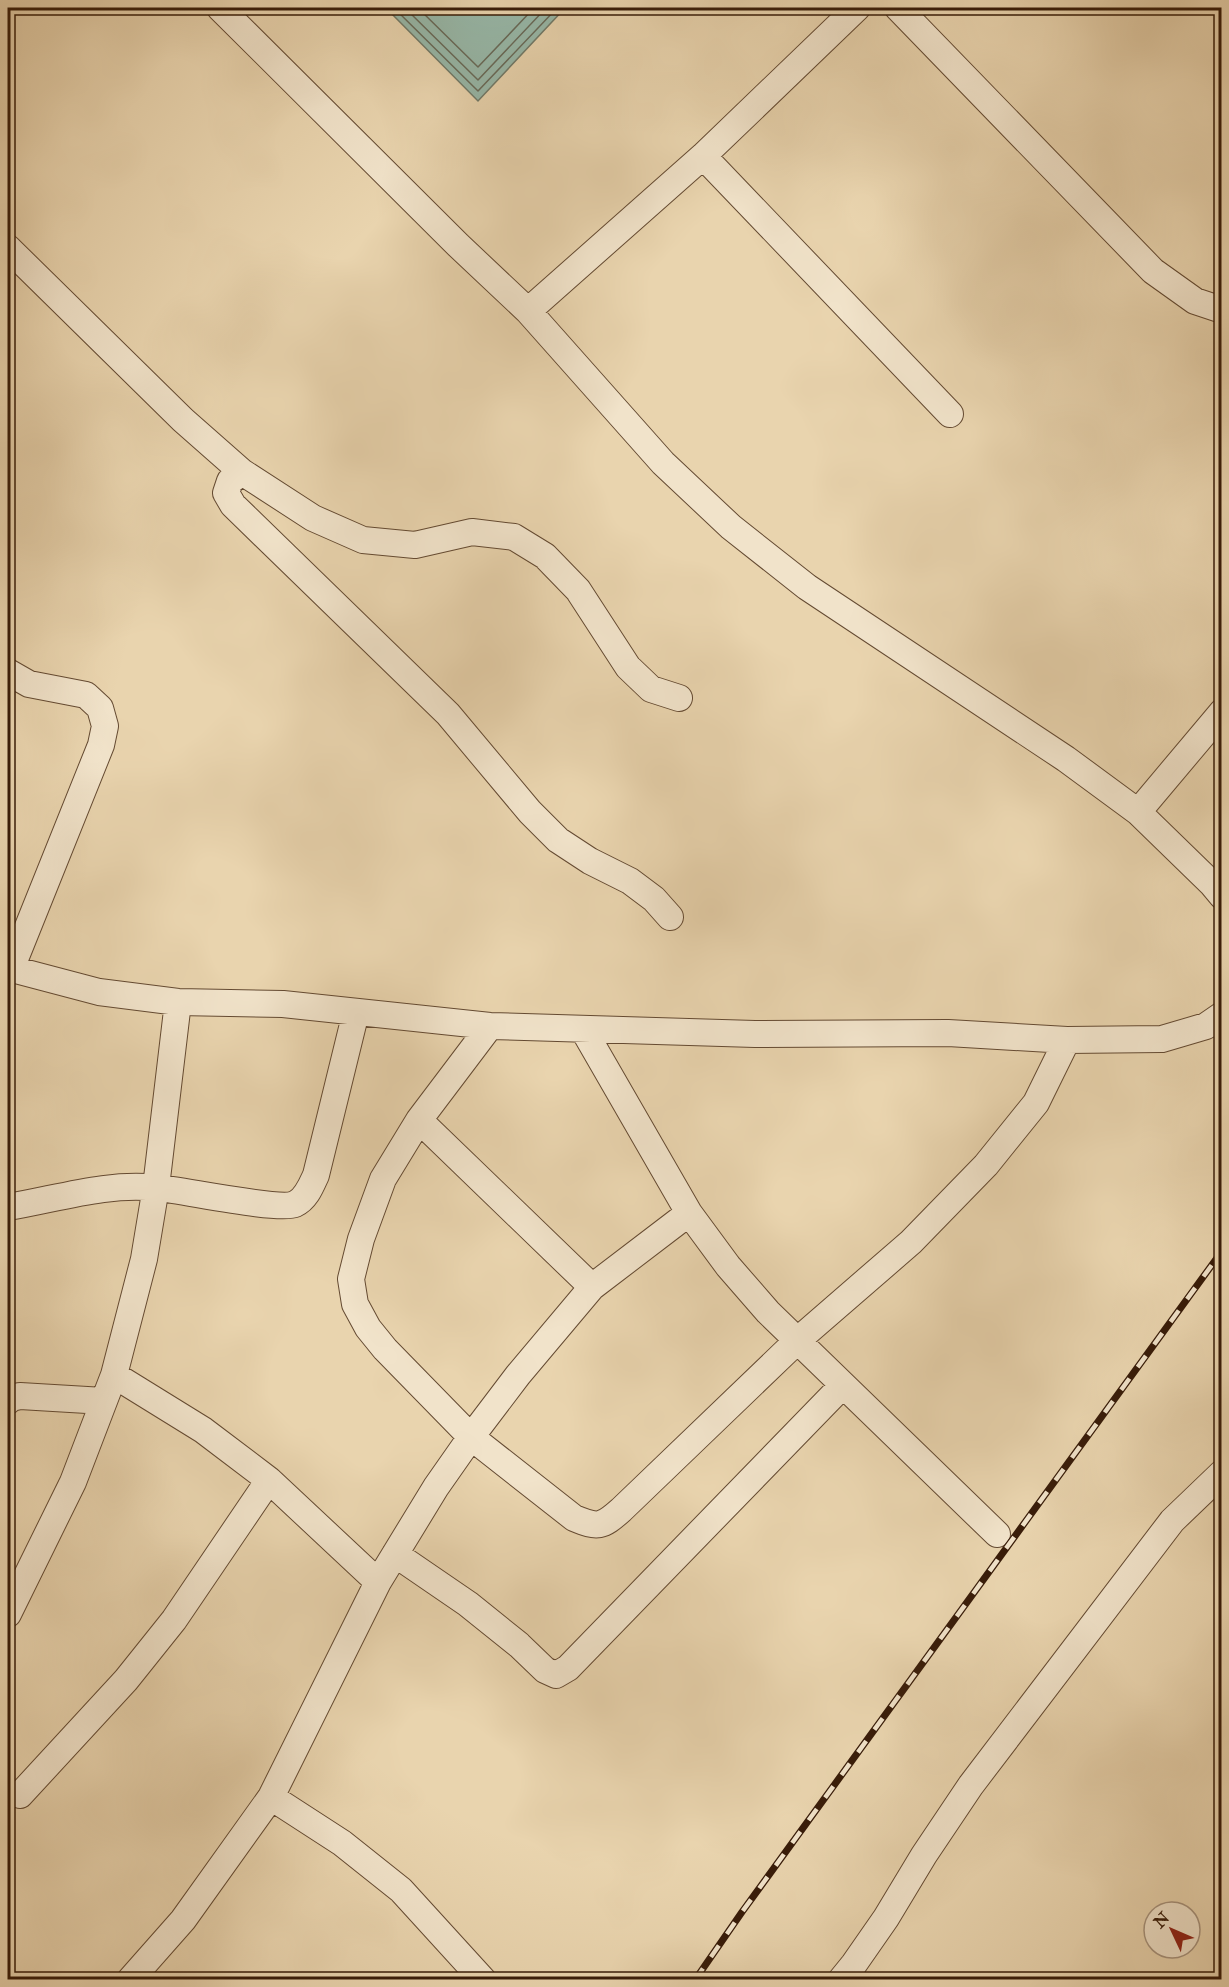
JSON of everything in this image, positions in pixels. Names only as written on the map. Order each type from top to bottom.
[{"type":"street","points":[[220,8],[458,245],[528,311],[663,463],[731,527],[807,587],[1066,759],[1138,812],[1212,884],[1221,897]]},
{"type":"street","points":[[528,311],[703,156],[857,8]]},
{"type":"street","points":[[898,8],[1152,271],[1195,301],[1221,310]]},
{"type":"street","points":[[703,156],[950,414]]},
{"type":"street","points":[[8,248],[183,420],[242,472],[313,518],[363,540],[415,545],[472,532],[514,537],[545,556],[578,590],[628,667],[651,689],[679,698]]},
{"type":"street","points":[[242,472],[230,481],[226,493],[233,505],[448,714],[530,812],[558,840],[590,861],[630,881],[654,899],[670,917]]},
{"type":"street","points":[[8,672],[29,684],[86,695],[100,708],[105,726],[101,746],[9,968],[99,992],[178,1002],[283,1004],[490,1026],[755,1034],[948,1033],[1067,1041],[1162,1039],[1206,1026],[1221,1015]]},
{"type":"street","points":[[1138,812],[1221,712]]},
{"type":"street","points":[[8,1614],[74,1482],[114,1375],[144,1259],[156,1187],[178,1002]]},
{"type":"street","points":[[8,1207],[71,1194],[116,1188],[156,1187],[269,1205],[293,1205],[306,1195],[316,1175],[356,1012]]},
{"type":"street","points":[[490,1026],[419,1120],[383,1179],[351,1279],[355,1304],[368,1328],[385,1348],[471,1437],[574,1518],[591,1525],[606,1523],[798,1340],[911,1242],[986,1165],[1036,1103],[1067,1041]]},
{"type":"street","points":[[583,1029],[689,1213],[728,1266],[768,1312],[997,1534]]},
{"type":"street","points":[[419,1120],[592,1287]]},
{"type":"street","points":[[130,1980],[183,1920],[271,1797],[378,1581],[436,1487],[471,1437],[518,1375],[592,1287],[689,1213]]},
{"type":"street","points":[[114,1375],[203,1430],[269,1480],[378,1581]]},
{"type":"street","points":[[395,1554],[468,1605],[519,1645],[545,1670],[556,1675],[568,1668],[843,1385]]},
{"type":"street","points":[[8,1401],[20,1396],[104,1401]]},
{"type":"street","points":[[842,1980],[886,1918],[924,1855],[971,1785],[1172,1521],[1221,1473]]},
{"type":"street","points":[[20,1795],[126,1680],[174,1620],[269,1480]]},
{"type":"street","points":[[271,1797],[342,1843],[401,1890],[483,1980]]},
{"type":"water","points":[[386,8],[565,8],[478,101]]},
{"type":"railway","points":[[695,1980],[1222,1251]]}]
